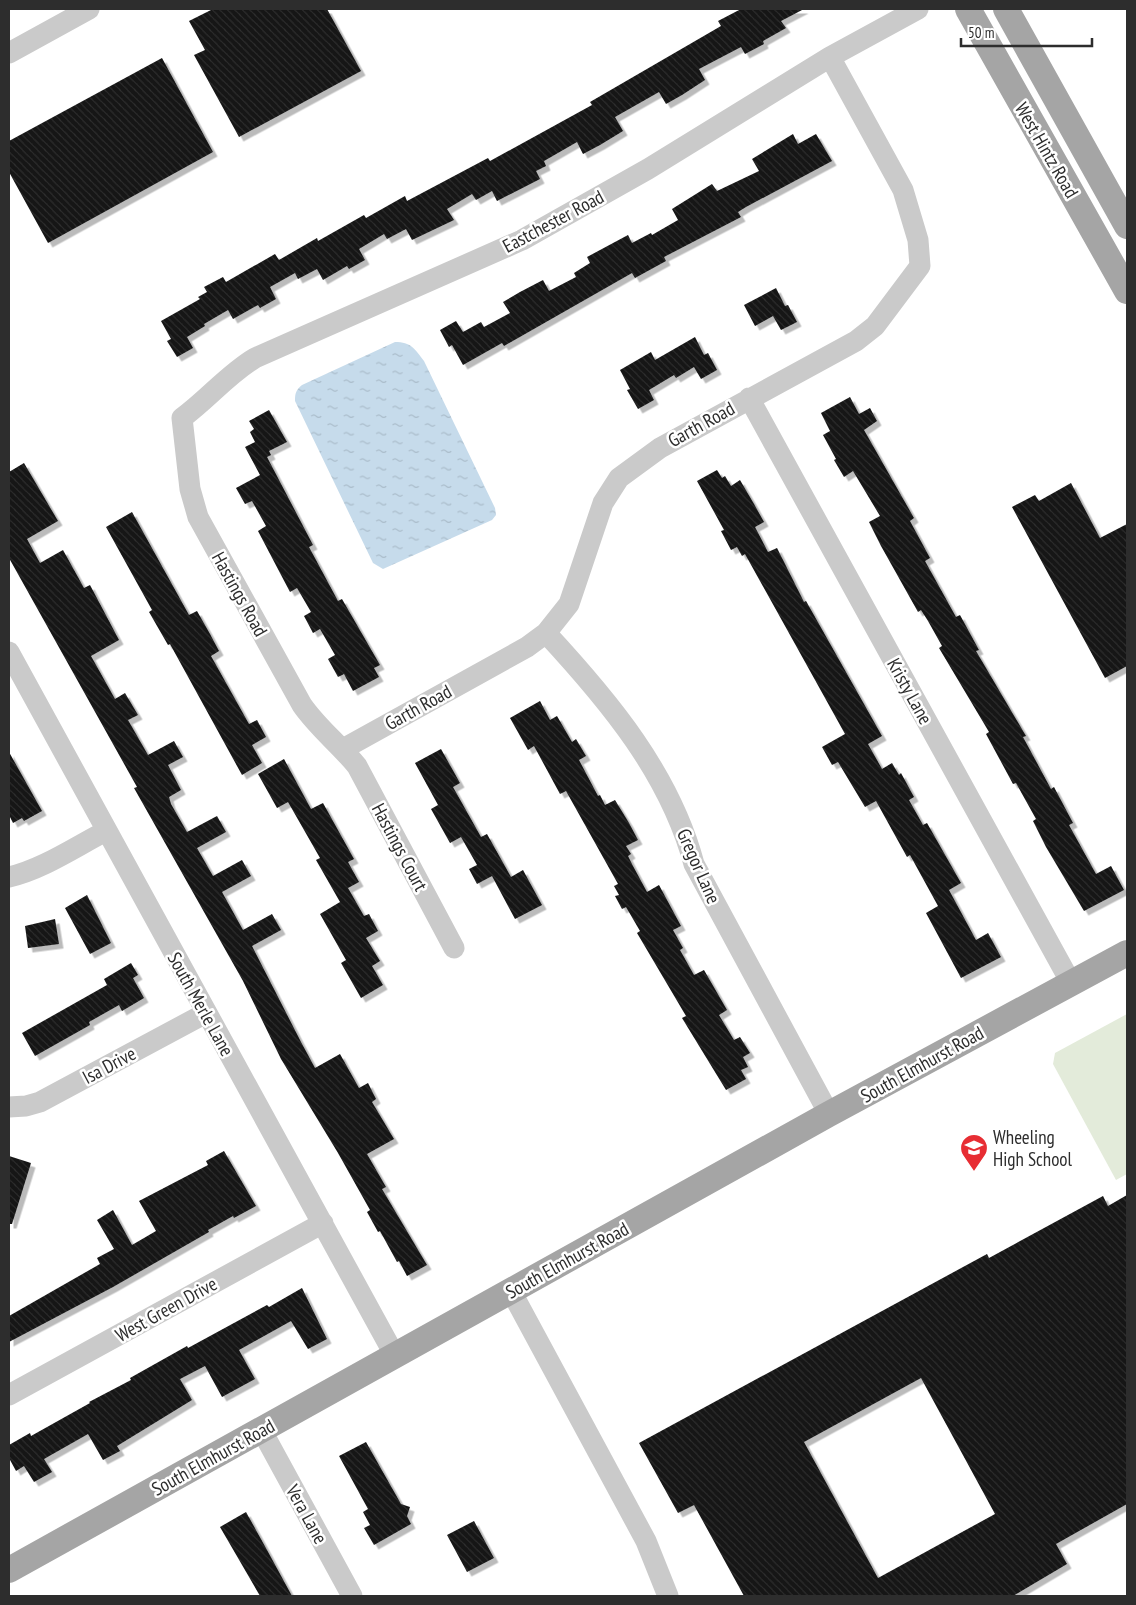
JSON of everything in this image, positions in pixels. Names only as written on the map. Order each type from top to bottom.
[{"type":"main road","name":"West Hintz Road","points":[[1006,9],[1127,226]]},
{"type":"main road","name":"West Hintz Road","points":[[972,10],[1127,291]]},
{"type":"main road","name":"South Elmhurst Road","points":[[9,1570],[829,1114],[1127,953]]},
{"type":"street","points":[[9,53],[89,9]]},
{"type":"street","name":"Eastchester Road","points":[[182,418],[207,399],[237,369],[255,358],[522,240],[648,169],[830,56],[918,9]]},
{"type":"street","name":"Garth Road","points":[[343,749],[519,652],[546,633],[569,604],[603,503],[619,478],[660,448],[748,398],[856,341],[875,326],[920,266],[918,240],[903,190],[830,56]]},
{"type":"street","name":"Kristy Lane","points":[[748,398],[1071,983]]},
{"type":"street","name":"Hastings Road","points":[[182,418],[190,489],[198,517],[302,705],[315,724],[343,749]]},
{"type":"street","name":"Gregor Lane","points":[[546,633],[609,704],[645,756],[687,836],[694,864],[829,1114]]},
{"type":"street","name":"South Merle Lane","points":[[9,652],[395,1356]]},
{"type":"street","name":"Hastings Court","points":[[343,749],[357,766],[454,948]]},
{"type":"street","points":[[9,877],[23,874],[106,831]]},
{"type":"street","name":"Isa Drive","points":[[9,1107],[26,1106],[44,1100],[206,1013]]},
{"type":"street","name":"West Green Drive","points":[[9,1394],[323,1223]]},
{"type":"street","points":[[511,1291],[646,1541],[668,1596]]},
{"type":"street","name":"Vera Lane","points":[[262,1431],[352,1596]]},
{"type":"green space","points":[[1127,1014],[1127,1174],[1116,1180],[1053,1064],[1055,1053]]},
{"type":"water","points":[[395,342],[409,345],[424,361],[495,508],[496,515],[492,520],[383,569],[373,563],[295,398],[297,390],[302,385]]},
{"type":"building","points":[[213,9],[327,9],[361,71],[239,137],[194,55],[205,50],[189,21]]},
{"type":"building","points":[[741,9],[804,9],[781,21],[786,28],[763,41],[764,44],[745,54],[741,47],[699,69],[705,80],[682,95],[666,104],[659,92],[615,117],[623,131],[600,145],[583,154],[577,142],[544,161],[546,166],[536,171],[540,179],[497,201],[492,191],[476,200],[472,194],[447,209],[454,220],[412,240],[406,229],[387,239],[384,234],[359,249],[365,260],[349,269],[347,266],[323,280],[317,269],[298,279],[295,273],[270,287],[276,299],[260,308],[258,305],[233,319],[228,310],[204,324],[205,326],[187,337],[193,348],[177,357],[167,341],[171,339],[161,321],[200,299],[198,297],[207,292],[204,287],[223,277],[226,282],[275,254],[279,260],[317,238],[318,241],[364,215],[366,218],[405,196],[407,201],[488,158],[490,161],[592,105],[590,102],[721,26],[718,21]]},
{"type":"building","points":[[162,58],[213,152],[48,243],[9,172],[9,141]]},
{"type":"building","points":[[793,134],[798,144],[816,134],[832,161],[746,207],[738,212],[741,217],[664,257],[666,261],[635,278],[632,273],[504,346],[502,343],[463,365],[452,345],[449,347],[440,330],[456,321],[463,332],[481,322],[484,327],[510,313],[503,302],[520,292],[543,280],[549,291],[576,277],[574,273],[590,263],[587,257],[628,235],[632,243],[651,233],[652,235],[678,220],[672,209],[712,184],[717,191],[759,171],[752,159]]},
{"type":"building","points":[[776,288],[785,306],[788,305],[797,322],[781,330],[773,316],[755,326],[744,305]]},
{"type":"building","points":[[695,337],[704,355],[708,353],[717,370],[701,379],[694,367],[676,378],[674,375],[649,390],[654,400],[638,409],[627,390],[630,389],[620,370],[651,352],[655,360]]},
{"type":"building","points":[[850,397],[859,414],[870,408],[877,421],[864,430],[914,518],[910,521],[930,558],[925,561],[956,617],[960,615],[979,650],[976,651],[1026,736],[1023,737],[1051,789],[1054,787],[1073,823],[1069,825],[1096,874],[1111,866],[1124,890],[1084,911],[1046,847],[1033,821],[1036,819],[1016,783],[1013,784],[986,734],[989,732],[939,648],[942,646],[921,610],[918,612],[881,546],[869,522],[880,516],[853,471],[844,477],[834,460],[836,459],[823,435],[830,431],[821,413]]},
{"type":"building","points":[[269,410],[287,442],[269,451],[271,455],[267,457],[313,545],[309,547],[338,601],[342,599],[380,665],[374,668],[379,677],[353,691],[344,674],[338,677],[328,659],[335,655],[320,629],[313,633],[304,616],[311,612],[297,588],[290,592],[258,531],[266,526],[252,501],[245,504],[236,488],[260,475],[245,447],[255,442],[250,432],[254,429],[249,421]]},
{"type":"building","points":[[24,463],[58,521],[27,539],[40,563],[63,550],[84,588],[90,585],[119,640],[91,656],[115,699],[125,693],[138,715],[128,720],[148,755],[174,741],[183,757],[168,765],[181,790],[169,797],[171,804],[187,832],[217,816],[226,832],[197,848],[213,876],[242,860],[251,876],[222,892],[243,930],[272,914],[281,930],[252,946],[315,1068],[340,1054],[359,1088],[368,1083],[376,1099],[372,1102],[394,1139],[367,1154],[386,1187],[382,1189],[427,1265],[407,1276],[380,1231],[378,1232],[367,1212],[370,1210],[281,1059],[243,981],[134,788],[137,787],[9,558],[9,472]]},
{"type":"building","points":[[717,470],[722,478],[725,476],[731,486],[740,480],[754,504],[764,522],[755,527],[768,552],[777,548],[804,602],[806,601],[882,736],[868,744],[882,769],[892,763],[899,775],[901,773],[914,797],[909,800],[923,825],[927,823],[961,883],[949,890],[976,940],[988,933],[1001,957],[961,978],[926,913],[938,906],[910,855],[907,857],[876,801],[865,807],[838,762],[832,765],[822,747],[845,734],[745,554],[742,556],[737,547],[731,550],[721,531],[724,530],[697,481]]},
{"type":"building","points":[[1071,483],[1100,538],[1127,524],[1127,666],[1105,678],[1012,507],[1035,495],[1039,501]]},
{"type":"building","points":[[132,512],[189,615],[197,611],[210,634],[219,651],[211,656],[249,724],[257,720],[266,737],[252,745],[262,763],[242,775],[170,644],[168,645],[149,612],[152,610],[106,527]]},
{"type":"building","points":[[540,701],[550,720],[557,716],[572,742],[576,739],[586,756],[579,760],[598,796],[600,795],[605,805],[615,800],[629,823],[638,840],[626,846],[631,854],[628,856],[633,866],[647,892],[659,885],[681,926],[673,930],[683,948],[680,950],[694,975],[704,970],[727,1010],[719,1015],[734,1040],[740,1037],[750,1053],[743,1057],[748,1067],[741,1070],[746,1079],[726,1090],[682,1018],[686,1016],[637,933],[640,931],[626,907],[622,909],[615,896],[619,895],[614,886],[618,884],[566,791],[560,794],[534,746],[528,750],[510,718]]},
{"type":"building","points":[[441,749],[460,783],[453,787],[481,837],[487,834],[511,877],[523,870],[542,905],[515,919],[492,876],[477,884],[469,869],[477,865],[461,837],[450,843],[431,809],[438,805],[415,763]]},
{"type":"building","points":[[9,752],[42,811],[24,821],[22,818],[13,823],[9,815]]},
{"type":"building","points":[[284,759],[311,809],[323,803],[354,859],[348,862],[359,882],[348,888],[364,916],[369,914],[378,931],[366,938],[380,961],[372,966],[383,985],[361,998],[341,963],[346,960],[320,914],[340,902],[316,860],[320,858],[288,802],[277,808],[258,774]]},
{"type":"building","points":[[87,895],[111,943],[90,954],[65,908]]},
{"type":"building","points":[[55,919],[59,944],[28,948],[25,926]]},
{"type":"building","points":[[131,963],[138,975],[133,978],[144,998],[122,1011],[119,1005],[89,1022],[90,1025],[35,1056],[22,1033],[107,985],[104,979]]},
{"type":"building","points":[[224,1151],[256,1206],[234,1218],[233,1216],[208,1230],[209,1232],[113,1287],[9,1342],[9,1316],[100,1264],[97,1258],[114,1249],[97,1220],[113,1210],[132,1245],[156,1231],[139,1201],[208,1165],[206,1161]]},
{"type":"building","points":[[9,1156],[31,1163],[12,1224],[9,1224]]},
{"type":"building","name":"Wheeling High School","points":[[1127,1195],[1127,1504],[1056,1544],[1067,1564],[1013,1596],[744,1596],[694,1505],[678,1513],[639,1443],[987,1254],[989,1258],[1103,1196],[1108,1206]],"holes":[[[921,1378],[995,1514],[878,1578],[804,1442]]]},
{"type":"building","points":[[302,1288],[327,1339],[308,1349],[291,1321],[239,1350],[255,1379],[222,1397],[205,1366],[180,1379],[192,1400],[117,1446],[120,1451],[103,1460],[88,1434],[44,1459],[52,1472],[34,1482],[24,1466],[16,1471],[9,1458],[9,1445],[30,1433],[31,1436],[187,1346],[188,1348]]},
{"type":"building","points":[[366,1442],[401,1504],[410,1507],[407,1516],[411,1524],[374,1545],[364,1528],[370,1525],[363,1512],[368,1509],[339,1456]]},
{"type":"building","points":[[246,1512],[292,1596],[260,1596],[220,1527]]},
{"type":"building","points":[[474,1521],[494,1558],[467,1572],[447,1535]]},
{"type":"place","name":"Wheeling High School","points":[[974,1172]]}]
